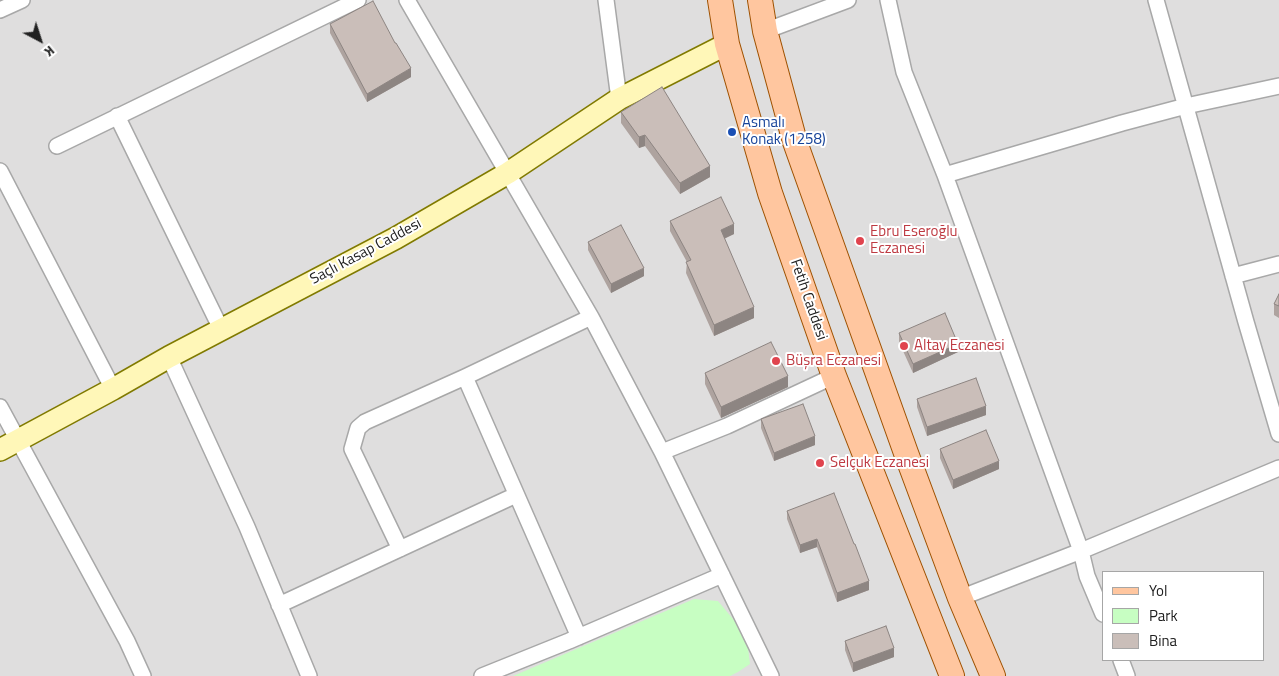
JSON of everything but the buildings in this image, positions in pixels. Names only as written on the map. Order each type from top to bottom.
[{"type":"main road","name":"Fetih Caddesi","points":[[720,0],[727,44],[770,193],[834,376],[952,676]]},
{"type":"main road","points":[[760,0],[765,31],[795,142],[849,296],[960,598],[993,676]]},
{"type":"street","points":[[0,10],[22,0]]},
{"type":"street","points":[[57,146],[358,0]]},
{"type":"street","points":[[407,0],[591,317],[662,452],[722,575],[765,674]]},
{"type":"street","points":[[606,0],[619,99]]},
{"type":"street","points":[[765,31],[848,0]]},
{"type":"street","points":[[888,0],[904,72],[945,175],[1081,551],[1087,576],[1102,612]]},
{"type":"street","points":[[1156,0],[1279,434]]},
{"type":"street","name":"Saçlı Kasap Caddesi","points":[[0,450],[113,389],[169,356],[396,238],[508,174],[619,99],[727,44]]},
{"type":"street","points":[[945,175],[1122,123],[1186,106],[1279,86]]},
{"type":"street","points":[[117,116],[221,329]]},
{"type":"street","points":[[0,172],[113,389]]},
{"type":"street","points":[[1233,276],[1279,264]]},
{"type":"street","points":[[400,549],[352,449],[358,428],[365,422],[591,317]]},
{"type":"street","points":[[169,356],[247,527],[309,676]]},
{"type":"street","points":[[662,452],[727,426],[834,376]]},
{"type":"street","points":[[465,377],[579,637]]},
{"type":"street","points":[[0,407],[127,641],[143,676]]},
{"type":"street","points":[[960,598],[1081,551],[1279,468]]},
{"type":"street","points":[[280,605],[516,495]]},
{"type":"street","points":[[482,676],[579,637],[722,575]]},
{"type":"street","points":[[1121,661],[1127,676]]},
{"type":"shaded area","points":[[0,0],[1279,0],[1279,676],[0,676]]},
{"type":"green space","points":[[694,599],[718,601],[738,625],[748,648],[750,664],[730,676],[513,676]]},
{"type":"place","name":"Asmalı Konak (1258)","points":[[732,132]]},
{"type":"place","name":"Ebru Eseroğlu Eczanesi","points":[[860,241]]},
{"type":"place","name":"Altay Eczanesi","points":[[904,346]]},
{"type":"place","name":"Büşra Eczanesi","points":[[776,361]]},
{"type":"place","name":"Selçuk Eczanesi","points":[[820,463]]}]
